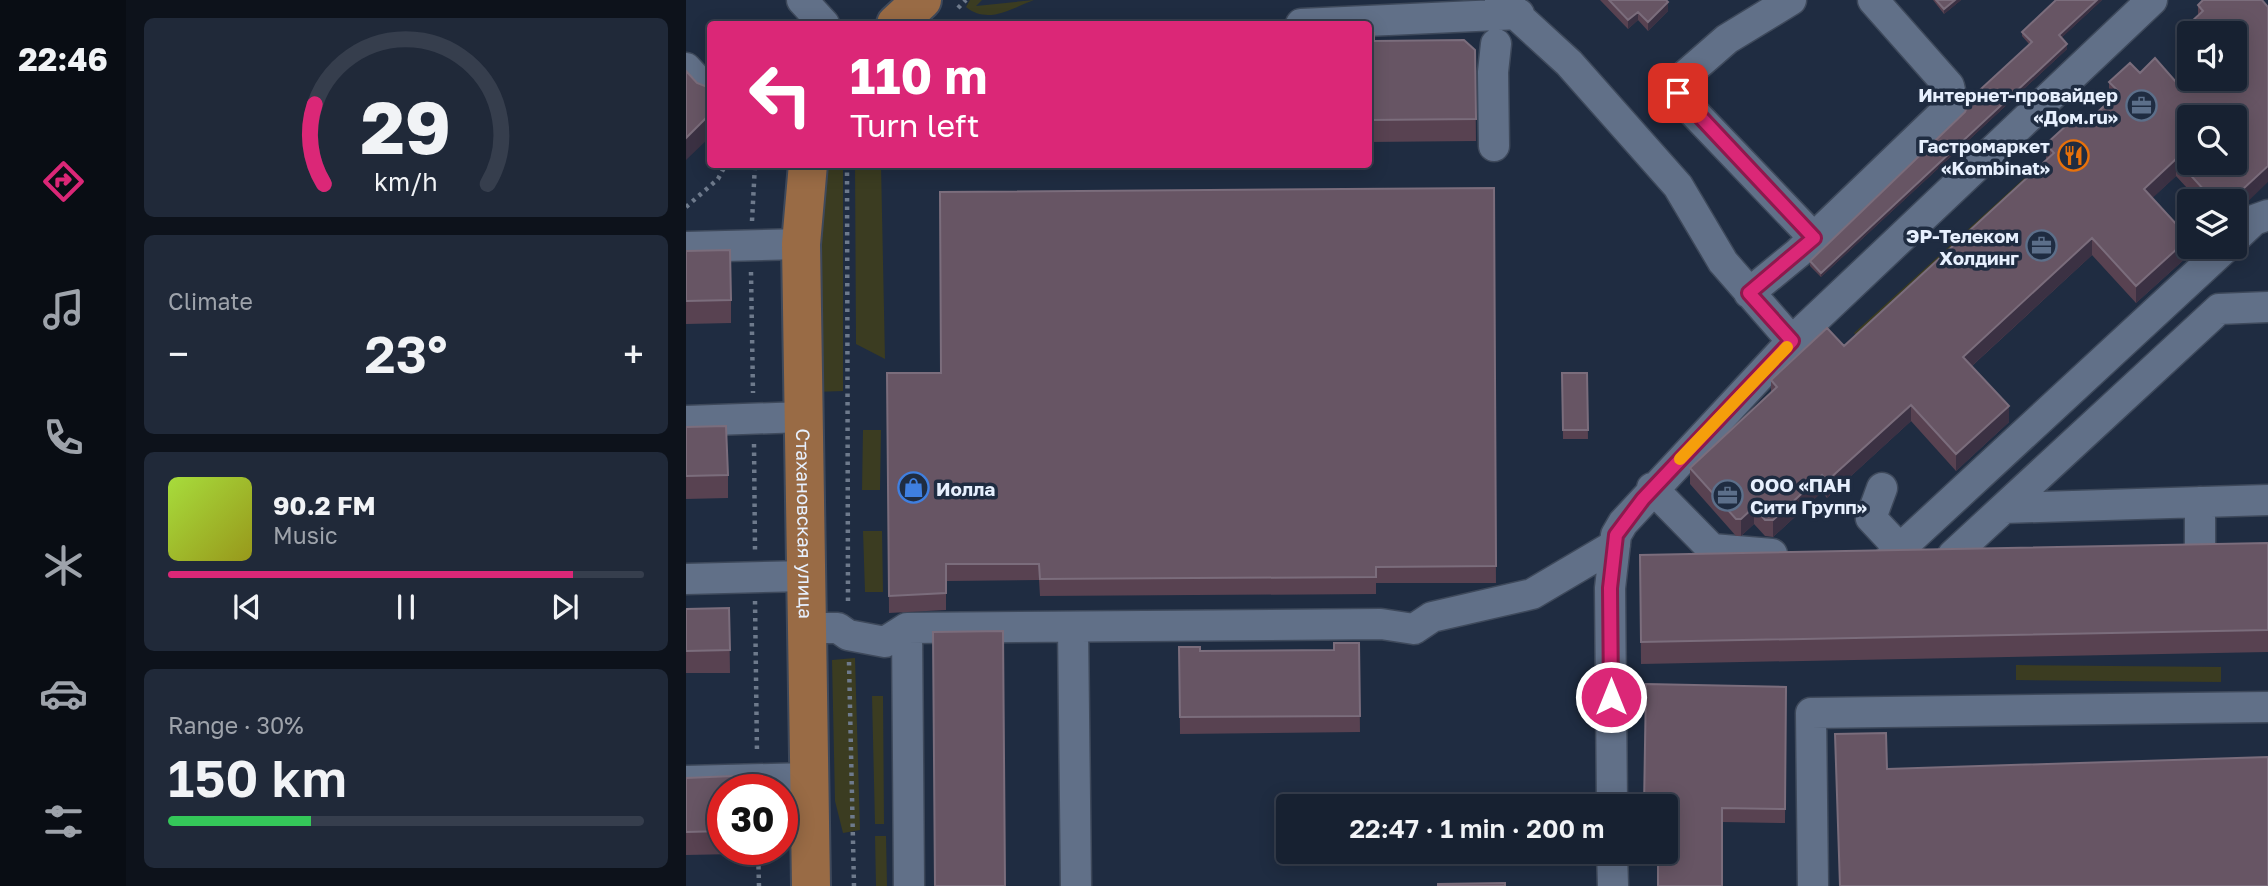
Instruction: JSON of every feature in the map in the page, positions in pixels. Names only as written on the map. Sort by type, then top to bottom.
[{"type":"main road","name":"Стахановская улица","points":[[808,168],[801,244],[811,886]]},
{"type":"street","points":[[802,0],[821,21]]},
{"type":"street","points":[[1791,0],[1727,39],[1680,80],[1677,89],[1682,100],[1814,238]]},
{"type":"street","points":[[1749,293],[1814,238],[1953,104],[1949,86],[1873,0]]},
{"type":"street","points":[[1612,794],[1610,588],[1615,545],[1623,523],[1652,488],[1792,341],[2152,0]]},
{"type":"street","points":[[1338,21],[1509,7],[1569,63],[1678,186],[1713,246],[1749,293],[1792,341]]},
{"type":"street","points":[[1494,146],[1493,72],[1496,44]]},
{"type":"street","points":[[686,68],[707,91]]},
{"type":"street","points":[[2247,227],[2254,220],[2268,215]]},
{"type":"street","points":[[686,247],[801,244]]},
{"type":"street","points":[[1885,554],[2213,259]]},
{"type":"street","points":[[1953,555],[2219,309],[2268,307]]},
{"type":"street","points":[[2125,341],[2154,370]]},
{"type":"street","points":[[686,421],[803,418]]},
{"type":"street","points":[[1652,488],[1713,549],[1797,555]]},
{"type":"street","points":[[1882,488],[1871,518],[1885,554]]},
{"type":"street","points":[[2004,508],[2268,500]]},
{"type":"street","points":[[2200,502],[2200,547]]},
{"type":"street","points":[[807,628],[838,628],[848,635],[885,642],[907,628],[1381,624],[1414,629],[1432,617],[1532,594],[1615,545]]},
{"type":"street","points":[[1885,554],[1994,554]]},
{"type":"street","points":[[686,579],[806,576]]},
{"type":"street","points":[[1073,627],[1076,886]]},
{"type":"street","points":[[907,628],[909,886]]},
{"type":"street","points":[[1813,886],[1811,713],[2268,706]]},
{"type":"street","points":[[798,778],[809,778]]},
{"type":"street","points":[[686,781],[707,780]]},
{"type":"street","points":[[1612,864],[1613,886]]},
{"type":"path","points":[[917,15],[966,0]]},
{"type":"path","points":[[686,206],[718,179],[724,168]]},
{"type":"path","points":[[754,168],[751,245],[757,774]]},
{"type":"path","points":[[847,168],[848,635],[854,886]]},
{"type":"path","points":[[758,865],[759,886]]},
{"type":"green space","points":[[970,0],[982,0],[976,6],[1034,0],[1000,13],[983,15],[966,7]]},
{"type":"green space","points":[[2042,162],[2048,168],[1860,339],[1854,333]]},
{"type":"green space","points":[[821,168],[843,168],[843,391],[814,392]]},
{"type":"green space","points":[[855,168],[881,168],[885,359],[856,344]]},
{"type":"green space","points":[[863,430],[881,430],[880,490],[862,490]]},
{"type":"green space","points":[[863,531],[882,531],[883,592],[865,592]]},
{"type":"green space","points":[[855,658],[860,830],[843,833],[835,801],[832,660]]},
{"type":"green space","points":[[2016,665],[2221,667],[2221,682],[2016,680]]},
{"type":"green space","points":[[872,696],[883,696],[884,824],[875,824]]},
{"type":"green space","points":[[875,836],[886,836],[887,886],[876,886]]},
{"type":"building","points":[[1609,0],[1668,2],[1648,22],[1638,12],[1628,20]]},
{"type":"building","points":[[1936,0],[1955,0],[1944,9]]},
{"type":"building","points":[[2056,0],[2097,0],[2059,35],[2067,44],[1821,273],[1810,261],[1965,112],[1970,99],[2032,42],[2022,32]]},
{"type":"building","points":[[2203,0],[2262,0],[2268,7],[2268,166],[2243,189],[2203,189],[2190,175],[2247,175],[2247,105],[2177,105],[2177,160],[2144,189],[2177,225],[2177,249],[2136,286],[2092,238],[1963,357],[2009,406],[1956,454],[1911,405],[1827,481],[1822,475],[1773,520],[1765,520],[1754,507],[1741,519],[1736,519],[1690,468],[1777,387],[1771,380],[1827,328],[1844,346],[2054,153],[2046,144],[2079,114],[2087,122],[2119,92],[2109,82],[2130,63],[2140,73],[2155,58],[2177,81],[2177,91],[2247,91],[2247,21],[2192,21],[2203,11],[2198,5]]},
{"type":"building","points":[[1372,33],[1374,41],[1464,40],[1475,50],[1476,119],[1372,120]]},
{"type":"building","points":[[686,71],[697,83],[707,87],[707,117],[686,138]]},
{"type":"building","points":[[1494,188],[1496,566],[1376,567],[1376,577],[1040,579],[1039,564],[946,564],[946,593],[889,596],[887,373],[941,373],[940,192]]},
{"type":"building","points":[[730,250],[731,300],[686,301],[686,251]]},
{"type":"building","points":[[1562,373],[1587,373],[1588,430],[1563,430]]},
{"type":"building","points":[[726,426],[728,475],[686,476],[686,427]]},
{"type":"building","points":[[2268,543],[2268,630],[1641,642],[1640,555]]},
{"type":"building","points":[[729,608],[730,650],[686,651],[686,609]]},
{"type":"building","points":[[1003,631],[1005,886],[935,886],[933,632]]},
{"type":"building","points":[[1334,643],[1359,643],[1360,716],[1180,717],[1179,647],[1200,647],[1200,651],[1334,650]]},
{"type":"building","points":[[1646,684],[1786,687],[1785,809],[1722,808],[1722,886],[1658,886],[1658,864],[1678,864],[1678,794],[1644,794]]},
{"type":"building","points":[[1886,733],[1887,769],[2268,757],[2268,886],[1840,886],[1835,734]]},
{"type":"building","points":[[707,777],[707,831],[686,832],[686,778]]},
{"type":"building","points":[[1505,883],[1505,886],[1438,886],[1438,884]]},
{"type":"slow traffic","points":[[1680,459],[1787,347]]},
{"type":"place","name":"Интернет-провайдер «Дом.ru»","points":[[2141,105]]},
{"type":"place","name":"Гастромаркет «Kombinat»","points":[[2073,156]]},
{"type":"place","name":"ЭР-Телеком Холдинг","points":[[2042,246]]},
{"type":"place","name":"Иолла","points":[[913,488]]},
{"type":"place","name":"ООО «ПАН Сити Групп»","points":[[1727,495]]},
{"type":"route","points":[[1611,697],[1610,588],[1616,535],[1643,499],[1792,341],[1749,293],[1814,238],[1678,93]]}]
